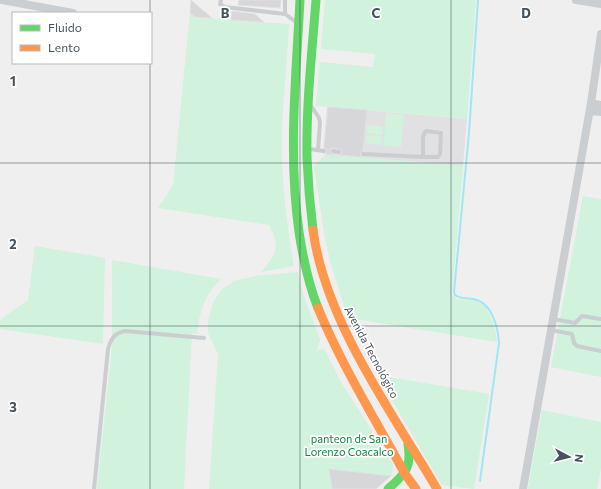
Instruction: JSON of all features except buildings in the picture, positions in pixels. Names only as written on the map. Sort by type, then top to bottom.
[{"type":"main road","points":[[300,0],[292,167],[296,219],[305,269],[331,339],[342,362],[405,474],[416,489]]},
{"type":"main road","name":"Avenida Tecnológico","points":[[316,0],[307,149],[308,191],[316,246],[324,276],[336,310],[355,351],[436,489]]},
{"type":"main road","points":[[388,489],[405,474],[409,468],[411,458],[407,438]]},
{"type":"main road","points":[[405,474],[418,478],[436,489]]},
{"type":"street","points":[[2,0],[68,12]]},
{"type":"street","points":[[576,0],[601,4]]},
{"type":"street","points":[[523,489],[591,107],[601,34]]},
{"type":"street","points":[[591,107],[601,105]]},
{"type":"street","points":[[591,107],[601,112]]},
{"type":"lane","points":[[221,0],[220,4],[224,7],[284,14],[299,24]]},
{"type":"lane","points":[[284,14],[285,0]]},
{"type":"lane","points":[[309,103],[320,122],[318,150]]},
{"type":"lane","points":[[363,154],[423,157],[440,156],[442,133],[425,132],[423,157]]},
{"type":"lane","points":[[307,149],[324,151]]},
{"type":"lane","points":[[333,151],[339,152]]},
{"type":"lane","points":[[553,319],[575,324],[582,316],[601,319]]},
{"type":"lane","points":[[551,330],[572,334],[574,343],[577,346],[601,351]]},
{"type":"lane","points":[[94,489],[108,349],[113,337],[117,333],[125,331],[204,338]]},
{"type":"shaded area","points":[[327,107],[467,119],[463,166],[323,154]]},
{"type":"green space","points":[[325,0],[476,0],[467,119],[316,106],[320,62],[373,67],[375,54],[321,49]]},
{"type":"green space","points":[[190,13],[195,17],[289,24],[283,116],[282,161],[285,206],[294,266],[261,272],[273,255],[276,245],[273,232],[269,225],[158,208],[173,185]]},
{"type":"green space","points":[[386,113],[404,115],[401,147],[383,146]]},
{"type":"green space","points":[[367,125],[383,126],[382,135],[367,133]]},
{"type":"green space","points":[[367,135],[382,136],[382,145],[366,143]]},
{"type":"green space","points":[[326,154],[463,166],[452,294],[457,299],[476,301],[485,307],[493,322],[497,342],[348,318],[331,265],[324,233],[314,166]]},
{"type":"green space","points":[[583,196],[601,199],[601,377],[551,367]]},
{"type":"green space","points":[[35,246],[105,258],[103,344],[0,329],[0,321],[2,318],[28,300]]},
{"type":"green space","points":[[112,260],[221,279],[210,292],[204,304],[201,311],[197,334],[192,333],[184,489],[97,489],[112,346]]},
{"type":"green space","name":"panteon de San Lorenzo Coacalco","points":[[298,272],[303,294],[320,339],[317,351],[324,348],[341,382],[393,464],[392,476],[329,469],[332,489],[209,489],[218,354],[208,333],[208,320],[213,302],[222,289],[234,281],[255,276]]},
{"type":"green space","points":[[377,375],[489,394],[474,489],[442,485]]},
{"type":"green space","points":[[542,410],[601,422],[601,468],[597,489],[528,489]]},
{"type":"waterway","points":[[478,0],[469,133],[454,292],[455,295],[459,297],[480,301],[485,305],[493,316],[499,343],[480,481]]},
{"type":"traffic: fast","points":[[300,0],[295,87],[293,145],[294,174],[302,251],[314,299],[318,308]]},
{"type":"traffic: fast","points":[[313,230],[307,158],[307,118],[316,0]]},
{"type":"traffic: fast","points":[[388,489],[406,470],[409,459],[408,444]]},
{"type":"traffic: slow","points":[[313,230],[320,264],[331,298],[346,332],[381,397],[437,489]]},
{"type":"traffic: slow","points":[[318,308],[327,330],[359,392],[405,474],[416,489]]}]
